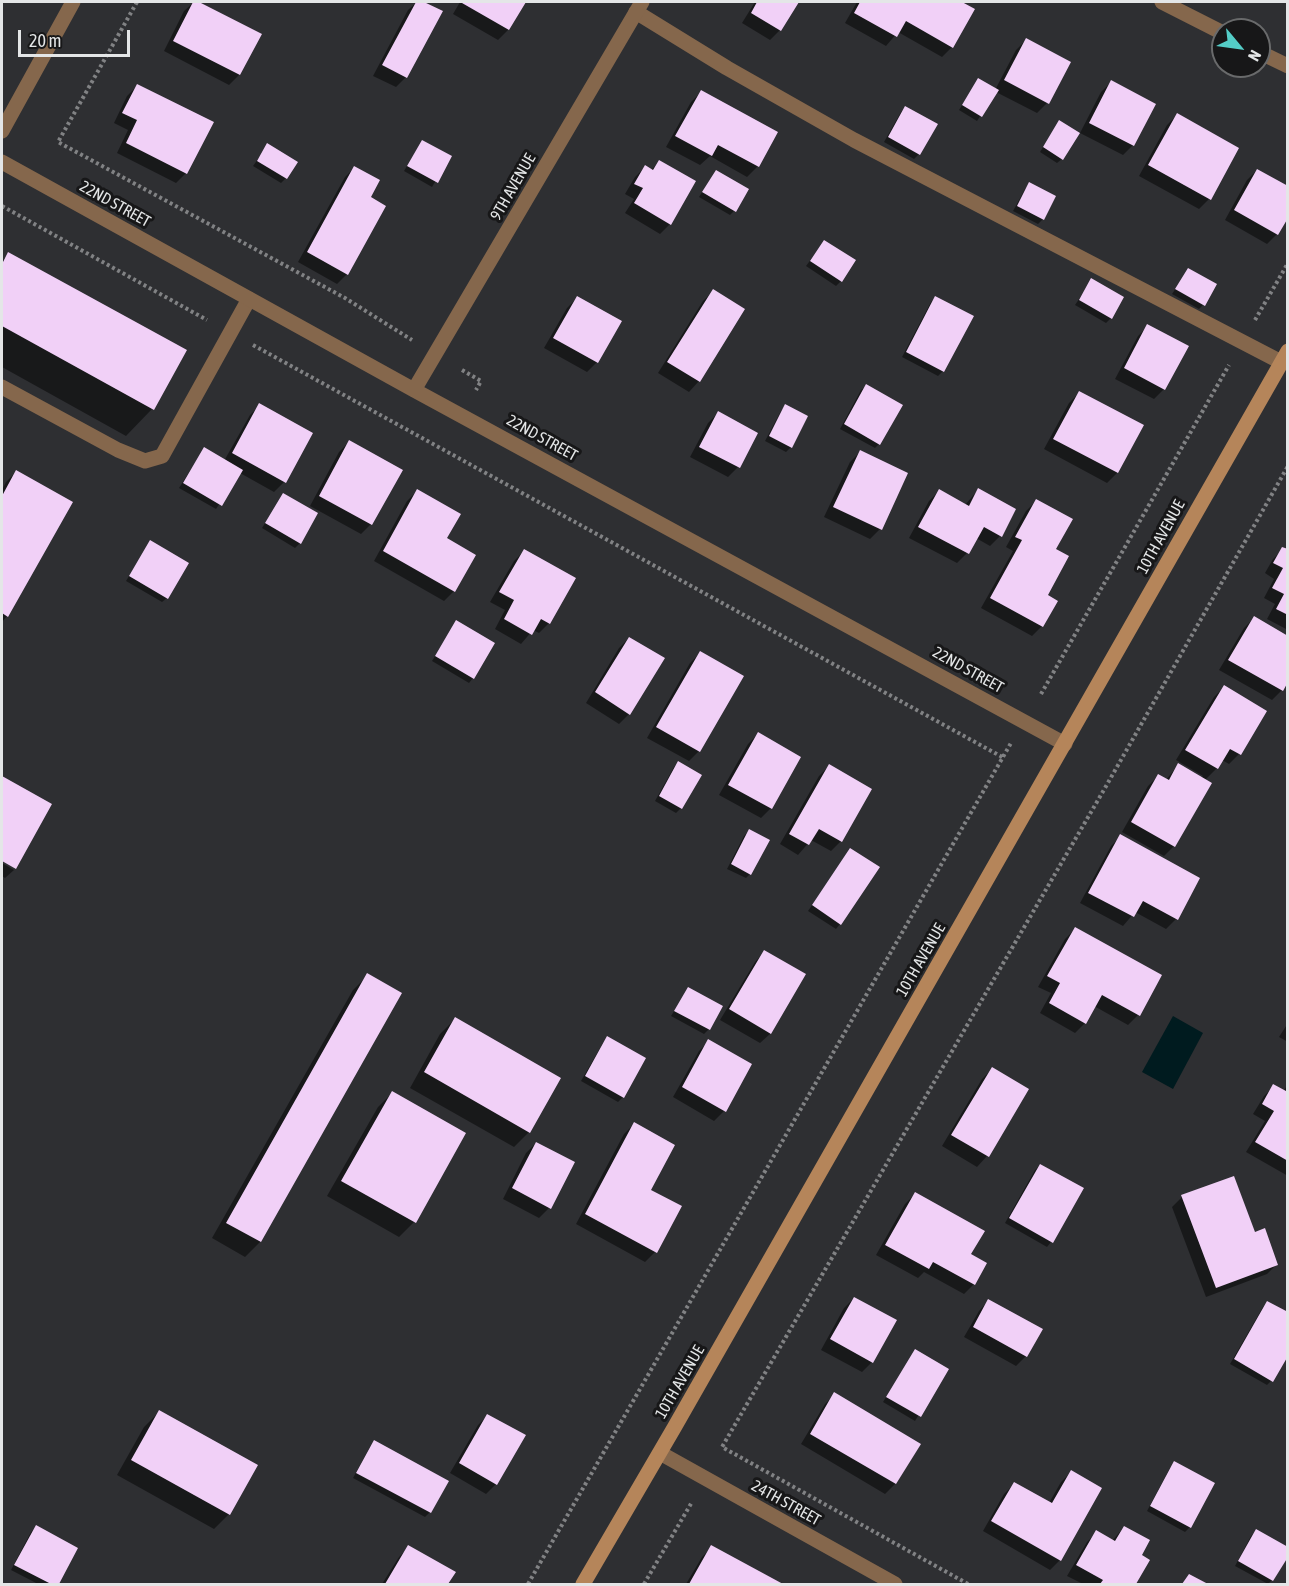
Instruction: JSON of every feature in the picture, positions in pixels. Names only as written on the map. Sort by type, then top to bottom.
[{"type":"street","points":[[2,131],[73,2]]},
{"type":"street","points":[[1162,2],[1211,27]]},
{"type":"street","points":[[639,7],[727,68],[854,140],[1243,342],[1284,356]]},
{"type":"street","name":"9TH AVENUE","points":[[414,390],[639,7]]},
{"type":"street","points":[[1271,58],[1287,66]]},
{"type":"street","name":"22ND STREET","points":[[2,162],[414,390],[1065,744]]},
{"type":"street","points":[[2,387],[118,450],[145,461],[162,456],[249,298]]},
{"type":"street","name":"10TH AVENUE","points":[[583,1584],[1065,744],[1284,356]]},
{"type":"street","name":"24TH STREET","points":[[660,1453],[895,1584]]},
{"type":"path","points":[[136,2],[58,142],[345,298],[418,345]]},
{"type":"path","points":[[2,206],[1004,758]]},
{"type":"path","points":[[1041,694],[1287,263]]},
{"type":"path","points":[[462,370],[481,381],[476,390]]},
{"type":"path","points":[[968,1584],[722,1447],[1105,788],[1287,466]]},
{"type":"path","points":[[528,1584],[1004,758],[1011,742]]},
{"type":"path","points":[[644,1584],[692,1502]]},
{"type":"water","points":[[1173,1016],[1203,1033],[1173,1089],[1142,1072]]},
{"type":"building","points":[[193,2],[199,2],[262,34],[240,75],[173,41]]},
{"type":"building","points":[[416,2],[424,2],[443,11],[407,78],[382,65]]},
{"type":"building","points":[[463,2],[526,2],[509,30]]},
{"type":"building","points":[[757,2],[799,2],[781,31],[751,13]]},
{"type":"building","points":[[860,2],[962,2],[975,9],[953,48],[906,21],[897,37],[854,13]]},
{"type":"building","points":[[1026,38],[1071,62],[1049,104],[1004,80]]},
{"type":"building","points":[[978,78],[999,90],[982,117],[962,105]]},
{"type":"building","points":[[1111,80],[1156,104],[1134,146],[1089,123]]},
{"type":"building","points":[[137,84],[214,122],[187,174],[126,143],[137,120],[122,113]]},
{"type":"building","points":[[701,90],[778,132],[759,167],[718,145],[712,156],[675,136]]},
{"type":"building","points":[[905,106],[938,124],[920,155],[888,137]]},
{"type":"building","points":[[1177,113],[1239,148],[1211,200],[1148,165]]},
{"type":"building","points":[[1059,120],[1080,133],[1063,160],[1043,147]]},
{"type":"building","points":[[422,140],[452,156],[438,183],[407,166]]},
{"type":"building","points":[[267,143],[298,162],[287,179],[257,161]]},
{"type":"building","points":[[659,160],[696,181],[671,225],[634,203],[643,188],[634,184],[645,165],[653,170]]},
{"type":"building","points":[[354,166],[380,180],[371,197],[386,206],[348,275],[307,252]]},
{"type":"building","points":[[1257,169],[1288,186],[1288,218],[1278,235],[1234,210]]},
{"type":"building","points":[[716,170],[749,189],[736,212],[702,192]]},
{"type":"building","points":[[1029,182],[1056,196],[1044,220],[1017,206]]},
{"type":"building","points":[[824,240],[856,260],[842,282],[810,261]]},
{"type":"building","points":[[8,252],[187,350],[154,410],[2,326],[2,264]]},
{"type":"building","points":[[1188,268],[1217,284],[1205,306],[1175,289]]},
{"type":"building","points":[[1091,278],[1124,297],[1112,319],[1079,300]]},
{"type":"building","points":[[713,289],[745,309],[700,382],[667,362]]},
{"type":"building","points":[[577,296],[622,321],[598,363],[553,338]]},
{"type":"building","points":[[935,296],[974,316],[944,372],[906,352]]},
{"type":"building","points":[[1147,324],[1189,346],[1165,390],[1124,368]]},
{"type":"building","points":[[866,384],[903,405],[880,445],[844,424]]},
{"type":"building","points":[[1079,391],[1144,425],[1118,473],[1053,439]]},
{"type":"building","points":[[259,403],[313,433],[286,483],[232,453]]},
{"type":"building","points":[[785,404],[808,416],[792,448],[769,436]]},
{"type":"building","points":[[718,411],[758,433],[740,468],[699,447]]},
{"type":"building","points":[[349,440],[403,470],[372,525],[319,496]]},
{"type":"building","points":[[204,447],[243,470],[222,506],[183,483]]},
{"type":"building","points":[[860,450],[908,473],[882,530],[833,507]]},
{"type":"building","points":[[16,470],[73,502],[8,617],[2,613],[2,496]]},
{"type":"building","points":[[978,488],[1016,509],[1002,537],[984,527],[969,554],[918,527],[939,489],[969,506]]},
{"type":"building","points":[[417,489],[461,514],[447,538],[476,555],[455,592],[383,551]]},
{"type":"building","points":[[283,493],[318,513],[301,544],[265,523]]},
{"type":"building","points":[[1036,499],[1073,519],[1056,549],[1069,556],[1048,595],[1058,601],[1043,627],[990,598],[1022,540],[1015,537]]},
{"type":"building","points":[[150,540],[189,563],[168,599],[129,576]]},
{"type":"building","points":[[1282,547],[1288,549],[1288,615],[1276,609],[1284,594],[1272,588],[1283,568],[1273,563]]},
{"type":"building","points":[[524,549],[576,578],[550,624],[541,619],[532,635],[504,619],[514,600],[499,592]]},
{"type":"building","points":[[1254,616],[1288,636],[1288,682],[1283,691],[1228,660]]},
{"type":"building","points":[[456,620],[495,643],[474,679],[435,656]]},
{"type":"building","points":[[629,637],[665,658],[630,715],[595,692]]},
{"type":"building","points":[[700,651],[744,676],[700,752],[656,727]]},
{"type":"building","points":[[1224,685],[1267,711],[1241,755],[1230,749],[1218,769],[1185,750]]},
{"type":"building","points":[[758,732],[801,757],[772,809],[728,785]]},
{"type":"building","points":[[678,761],[702,775],[682,809],[659,796]]},
{"type":"building","points":[[1178,763],[1212,783],[1175,847],[1131,822],[1158,774],[1169,780]]},
{"type":"building","points":[[829,764],[872,789],[842,842],[819,829],[809,845],[789,834]]},
{"type":"building","points":[[2,776],[52,804],[16,869],[2,861]]},
{"type":"building","points":[[749,829],[770,840],[751,875],[731,864]]},
{"type":"building","points":[[1120,834],[1200,878],[1178,920],[1143,901],[1134,917],[1088,893]]},
{"type":"building","points":[[850,848],[880,867],[841,925],[812,905]]},
{"type":"building","points":[[1075,927],[1162,975],[1140,1016],[1102,995],[1086,1024],[1049,1003],[1060,983],[1047,976]]},
{"type":"building","points":[[764,950],[806,974],[771,1034],[729,1009]]},
{"type":"building","points":[[367,973],[402,993],[261,1242],[226,1223]]},
{"type":"building","points":[[688,987],[723,1006],[710,1030],[674,1011]]},
{"type":"building","points":[[455,1017],[561,1078],[530,1133],[424,1072]]},
{"type":"building","points":[[607,1036],[646,1058],[624,1098],[585,1076]]},
{"type":"building","points":[[708,1039],[752,1064],[726,1112],[682,1087]]},
{"type":"building","points":[[992,1067],[1029,1089],[989,1157],[951,1135]]},
{"type":"building","points":[[1273,1084],[1286,1091],[1288,1088],[1288,1161],[1255,1142],[1274,1111],[1262,1104]]},
{"type":"building","points":[[392,1091],[466,1133],[416,1223],[341,1181]]},
{"type":"building","points":[[634,1122],[675,1145],[651,1190],[682,1206],[657,1253],[585,1214]]},
{"type":"building","points":[[536,1142],[575,1162],[551,1209],[512,1188]]},
{"type":"building","points":[[1040,1164],[1084,1188],[1053,1243],[1009,1218]]},
{"type":"building","points":[[1234,1176],[1255,1232],[1265,1228],[1278,1265],[1216,1288],[1181,1195]]},
{"type":"building","points":[[915,1192],[985,1231],[971,1254],[987,1263],[975,1285],[933,1262],[929,1269],[885,1245]]},
{"type":"building","points":[[854,1297],[897,1320],[873,1363],[830,1339]]},
{"type":"building","points":[[988,1299],[1043,1329],[1027,1357],[973,1327]]},
{"type":"building","points":[[1267,1301],[1288,1312],[1288,1356],[1273,1382],[1234,1359]]},
{"type":"building","points":[[915,1349],[949,1369],[921,1417],[886,1397]]},
{"type":"building","points":[[834,1392],[921,1444],[896,1484],[810,1434]]},
{"type":"building","points":[[159,1410],[258,1465],[230,1515],[131,1460]]},
{"type":"building","points":[[487,1414],[526,1435],[497,1485],[459,1463]]},
{"type":"building","points":[[374,1440],[449,1481],[431,1513],[356,1473]]},
{"type":"building","points":[[1174,1461],[1215,1483],[1191,1528],[1150,1506]]},
{"type":"building","points":[[1071,1470],[1102,1488],[1061,1561],[991,1521],[1014,1482],[1052,1503]]},
{"type":"building","points":[[36,1525],[78,1548],[59,1584],[51,1584],[14,1565]]},
{"type":"building","points":[[1124,1526],[1150,1540],[1142,1555],[1150,1560],[1136,1584],[1100,1584],[1103,1580],[1076,1565],[1096,1530],[1115,1541]]},
{"type":"building","points":[[1256,1529],[1288,1547],[1288,1557],[1273,1581],[1238,1561]]},
{"type":"building","points":[[408,1545],[456,1572],[448,1584],[385,1584]]},
{"type":"building","points":[[711,1545],[783,1584],[689,1584]]},
{"type":"building","points":[[1189,1574],[1208,1584],[1182,1584]]}]
